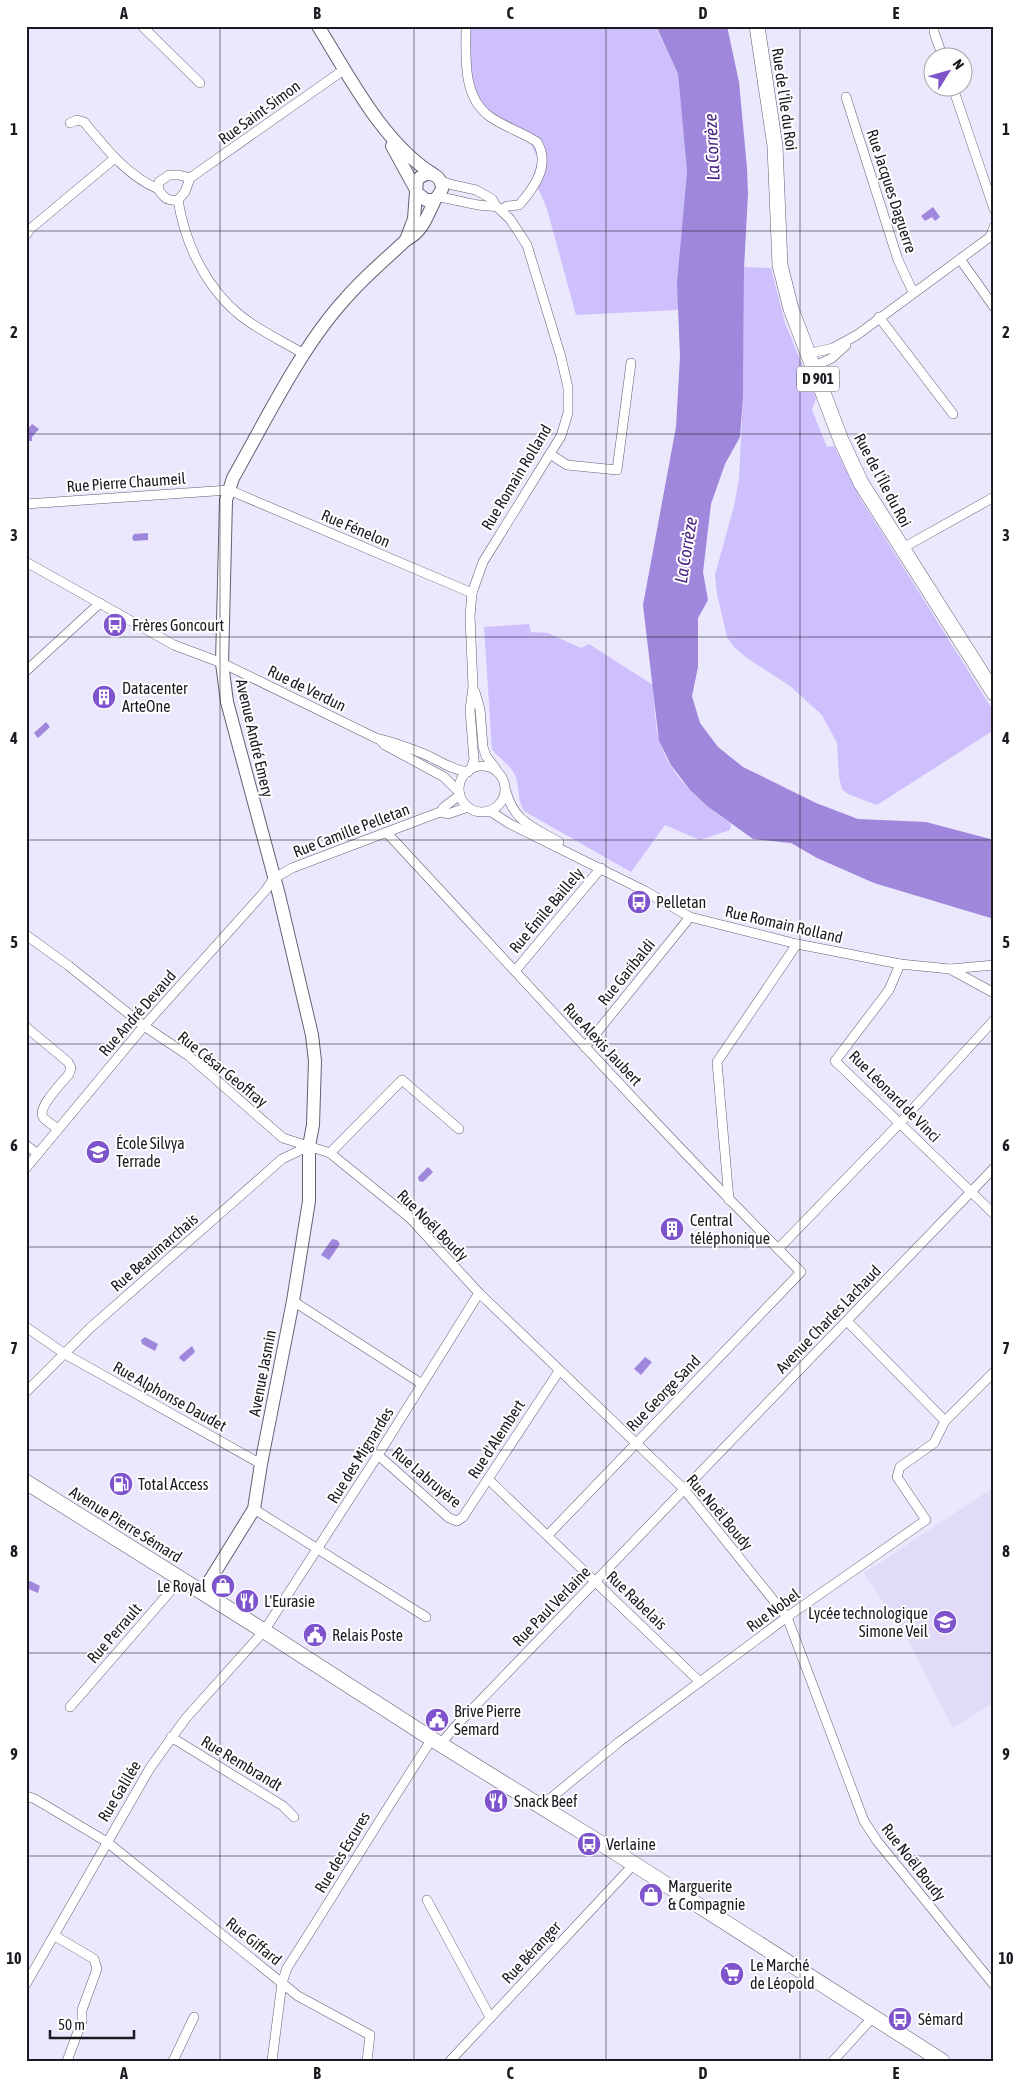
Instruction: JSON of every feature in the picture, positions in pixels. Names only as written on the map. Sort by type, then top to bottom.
[{"type":"main road","name":"Rue de l'Île du Roi","points":[[758,26],[775,146],[780,265],[791,309],[841,440],[861,483],[901,549],[994,693]]},
{"type":"main road","name":"Avenue Pierre Sémard","points":[[26,1482],[264,1631],[436,1742],[634,1864],[942,2061]]},
{"type":"street","points":[[142,26],[200,83]]},
{"type":"street","points":[[318,26],[388,134],[413,159],[437,177],[442,189],[436,198]]},
{"type":"street","points":[[388,134],[390,142],[422,199],[456,199],[499,208],[519,206],[530,193],[540,176],[541,154],[537,142],[489,116],[478,105],[472,93],[468,77],[466,26]]},
{"type":"street","points":[[934,26],[940,48]]},
{"type":"street","name":"Rue Saint-Simon","points":[[190,178],[345,68]]},
{"type":"street","name":"Rue Jacques Daguerre","points":[[846,97],[898,260],[913,292]]},
{"type":"street","points":[[956,98],[994,209]]},
{"type":"street","points":[[70,123],[77,120],[84,122],[115,158],[136,178],[158,189],[164,198],[178,200],[185,192],[190,178],[169,175],[159,182],[158,189]]},
{"type":"street","points":[[26,235],[30,229],[115,158]]},
{"type":"street","points":[[416,190],[420,177],[428,174],[437,177]]},
{"type":"street","name":"Rue Romain Rolland","points":[[437,177],[449,184],[480,192],[492,199],[520,231],[528,245],[566,373],[568,388],[568,413],[561,436],[483,562],[472,593],[470,616],[473,687],[470,710],[474,760],[469,770]]},
{"type":"street","name":"Avenue André Emery","points":[[406,240],[414,219],[416,190]]},
{"type":"street","name":"Avenue André Emery","points":[[309,1146],[313,1125],[315,1061],[312,1035],[227,702],[222,663],[226,500],[233,478],[304,354],[346,297],[422,227],[436,198]]},
{"type":"street","points":[[178,200],[181,220],[192,251],[206,276],[222,297],[244,318],[304,354]]},
{"type":"street","points":[[810,360],[832,358],[879,317],[990,237],[994,227]]},
{"type":"street","points":[[960,259],[994,307]]},
{"type":"street","points":[[879,317],[953,414]]},
{"type":"street","points":[[810,360],[857,335]]},
{"type":"street","points":[[550,454],[567,465],[618,470],[631,363]]},
{"type":"street","name":"Rue Pierre Chaumeil","points":[[26,504],[229,490]]},
{"type":"street","name":"Rue Fénelon","points":[[229,490],[472,593]]},
{"type":"street","points":[[901,549],[994,497]]},
{"type":"street","name":"Rue de Verdun","points":[[26,562],[174,644],[222,663],[378,739],[385,745],[444,777],[460,793]]},
{"type":"street","points":[[26,671],[100,603]]},
{"type":"street","name":"Rue Romain Rolland","points":[[473,687],[480,709],[483,747],[486,756],[497,771]]},
{"type":"street","name":"Rue de Verdun","points":[[378,739],[389,740],[414,752],[423,754],[456,771],[469,770]]},
{"type":"street","points":[[480,766],[489,767],[497,771],[503,778],[506,787],[505,796],[500,804],[490,811],[476,812],[468,807],[462,800],[460,783],[469,770],[480,766]]},
{"type":"street","name":"Rue Romain Rolland","points":[[506,787],[510,804],[516,816],[565,846],[577,856]]},
{"type":"street","name":"Rue Camille Pelletan","points":[[273,879],[292,868],[440,812],[460,793]]},
{"type":"street","name":"Rue Camille Pelletan","points":[[440,812],[448,814],[468,807]]},
{"type":"street","name":"Rue Romain Rolland","points":[[490,811],[510,824],[601,868],[690,917],[796,944],[900,964],[950,969],[994,994]]},
{"type":"street","name":"Rue Alexis Jaubert","points":[[387,833],[729,1200],[801,1272]]},
{"type":"street","name":"Rue Émile Baillely","points":[[515,971],[601,868]]},
{"type":"street","name":"Rue André Devaud","points":[[26,1168],[144,1026],[266,890],[273,879]]},
{"type":"street","name":"Rue Garibaldi","points":[[585,1047],[690,917]]},
{"type":"street","name":"Rue César Geoffray","points":[[26,935],[69,966],[144,1026],[189,1056],[283,1138],[309,1146]]},
{"type":"street","points":[[729,1200],[717,1062],[796,944]]},
{"type":"street","name":"Rue Léonard de Vinci","points":[[900,964],[889,990],[835,1061],[994,1214]]},
{"type":"street","points":[[950,969],[994,965]]},
{"type":"street","points":[[778,1249],[900,1123],[994,1020]]},
{"type":"street","points":[[26,1027],[68,1062],[71,1068],[69,1074],[44,1104],[42,1111],[43,1117],[58,1129]]},
{"type":"street","points":[[330,1153],[402,1080],[459,1129]]},
{"type":"street","points":[[26,1145],[38,1154]]},
{"type":"street","name":"Rue Noël Boudy","points":[[309,1146],[330,1153],[410,1218],[479,1293],[684,1490],[787,1617],[864,1821],[877,1841],[994,1985]]},
{"type":"street","name":"Avenue Jasmin","points":[[202,1593],[254,1509],[293,1301],[309,1201],[309,1146]]},
{"type":"street","name":"Rue Beaumarchais","points":[[26,1392],[90,1328],[282,1159],[309,1146]]},
{"type":"street","name":"Avenue Charles Lachaud","points":[[684,1490],[994,1168]]},
{"type":"street","name":"Rue George Sand","points":[[548,1535],[801,1272]]},
{"type":"street","name":"Rue des Mignardes","points":[[264,1631],[378,1455],[479,1293]]},
{"type":"street","points":[[293,1301],[422,1384]]},
{"type":"street","points":[[847,1322],[945,1421],[994,1372]]},
{"type":"street","name":"Rue Alphonse Daudet","points":[[26,1327],[65,1354],[261,1464]]},
{"type":"street","name":"Rue d'Alembert","points":[[457,1521],[462,1517],[488,1479],[559,1371]]},
{"type":"street","name":"Rue Nobel","points":[[540,1806],[619,1742],[787,1617],[926,1520],[897,1477],[900,1467],[934,1443],[945,1421]]},
{"type":"street","name":"Rue Labruyère","points":[[378,1455],[449,1518],[457,1521]]},
{"type":"street","name":"Rue Rabelais","points":[[488,1479],[700,1682]]},
{"type":"street","name":"Rue Paul Verlaine","points":[[436,1742],[453,1728],[684,1490]]},
{"type":"street","points":[[254,1509],[426,1617]]},
{"type":"street","name":"Rue Perrault","points":[[70,1706],[181,1579]]},
{"type":"street","name":"Rue Galilée","points":[[26,1984],[150,1768],[171,1737],[264,1631]]},
{"type":"street","name":"Rue Rembrandt","points":[[171,1737],[283,1806],[294,1816]]},
{"type":"street","name":"Rue des Escures","points":[[272,2061],[282,1983],[288,1968],[380,1818],[436,1742]]},
{"type":"street","name":"Rue Giffard","points":[[26,1796],[35,1799],[107,1842],[298,1996],[370,2035],[366,2061]]},
{"type":"street","name":"Rue Béranger","points":[[450,2061],[634,1864]]},
{"type":"street","points":[[427,1900],[490,2017]]},
{"type":"street","points":[[55,1936],[94,1959],[97,1969],[82,2010],[82,2021],[67,2061]]},
{"type":"street","points":[[173,2061],[194,2017]]},
{"type":"street","points":[[833,2061],[873,2017]]},
{"type":"shaded area","points":[[463,26],[655,26],[678,74],[687,171],[681,238],[678,310],[576,315],[547,209],[533,176],[538,159],[532,146],[526,140],[485,117],[467,94]]},
{"type":"shaded area","points":[[744,267],[771,268],[785,323],[816,398],[812,410],[827,447],[834,446],[860,498],[994,712],[994,730],[877,805],[848,794],[842,789],[839,777],[837,743],[822,715],[790,686],[747,658],[734,647],[727,637],[717,594],[715,575],[734,506],[739,479],[743,397]]},
{"type":"shaded area","points":[[529,624],[531,632],[548,633],[581,648],[589,644],[653,685],[657,729],[665,756],[689,789],[709,808],[731,824],[730,830],[700,840],[665,825],[631,872],[524,811],[513,772],[492,750],[484,627]]},
{"type":"shaded area","name":"Lycée technologique Simone Veil","points":[[994,1487],[994,1702],[953,1728],[908,1640],[864,1573]]},
{"type":"water","name":"La Corrèze","points":[[656,26],[727,26],[739,82],[747,168],[743,397],[740,437],[725,464],[711,504],[703,572],[708,600],[698,618],[698,667],[692,696],[700,723],[718,747],[743,767],[816,803],[858,819],[926,822],[994,840],[994,919],[874,883],[817,858],[791,843],[753,839],[707,806],[690,790],[671,765],[659,741],[643,605],[676,427],[680,357],[677,283],[687,171],[678,74]]},
{"type":"water","points":[[933,207],[940,217],[935,221],[932,217],[925,221],[921,216]]},
{"type":"water","points":[[32,424],[39,429],[32,437],[32,441],[26,441],[26,431]]},
{"type":"water","points":[[148,533],[148,540],[134,541],[132,538],[134,534]]},
{"type":"water","points":[[46,722],[50,727],[38,738],[34,733]]},
{"type":"water","points":[[428,1167],[433,1172],[423,1182],[419,1181],[418,1177]]},
{"type":"water","points":[[332,1239],[337,1240],[340,1244],[329,1260],[321,1255]]},
{"type":"water","points":[[145,1337],[158,1344],[155,1351],[142,1344],[141,1340]]},
{"type":"water","points":[[192,1346],[195,1352],[184,1362],[179,1358],[180,1356]]},
{"type":"water","points":[[645,1357],[652,1362],[641,1375],[634,1369]]},
{"type":"water","points":[[30,1581],[40,1586],[38,1593],[26,1588],[26,1584]]},
{"type":"place","name":"Frères Goncourt","points":[[115,625]]},
{"type":"place","name":"Datacenter ArteOne","points":[[104,697]]},
{"type":"place","name":"Pelletan","points":[[639,902]]},
{"type":"place","name":"École Silvya Terrade","points":[[98,1152]]},
{"type":"place","name":"Central téléphonique","points":[[672,1229]]},
{"type":"place","name":"Total Access","points":[[121,1484]]},
{"type":"place","name":"Le Royal","points":[[223,1586]]},
{"type":"place","name":"L'Eurasie","points":[[247,1601]]},
{"type":"place","name":"Lycée technologique Simone Veil","points":[[945,1622]]},
{"type":"place","name":"Relais Poste","points":[[315,1635]]},
{"type":"place","name":"Brive Pierre Semard","points":[[437,1720]]},
{"type":"place","name":"Snack Beef","points":[[496,1801]]},
{"type":"place","name":"Verlaine","points":[[589,1844]]},
{"type":"place","name":"Marguerite & Compagnie","points":[[651,1895]]},
{"type":"place","name":"Le Marché de Léopold","points":[[732,1974]]},
{"type":"place","name":"Sémard","points":[[900,2019]]}]
